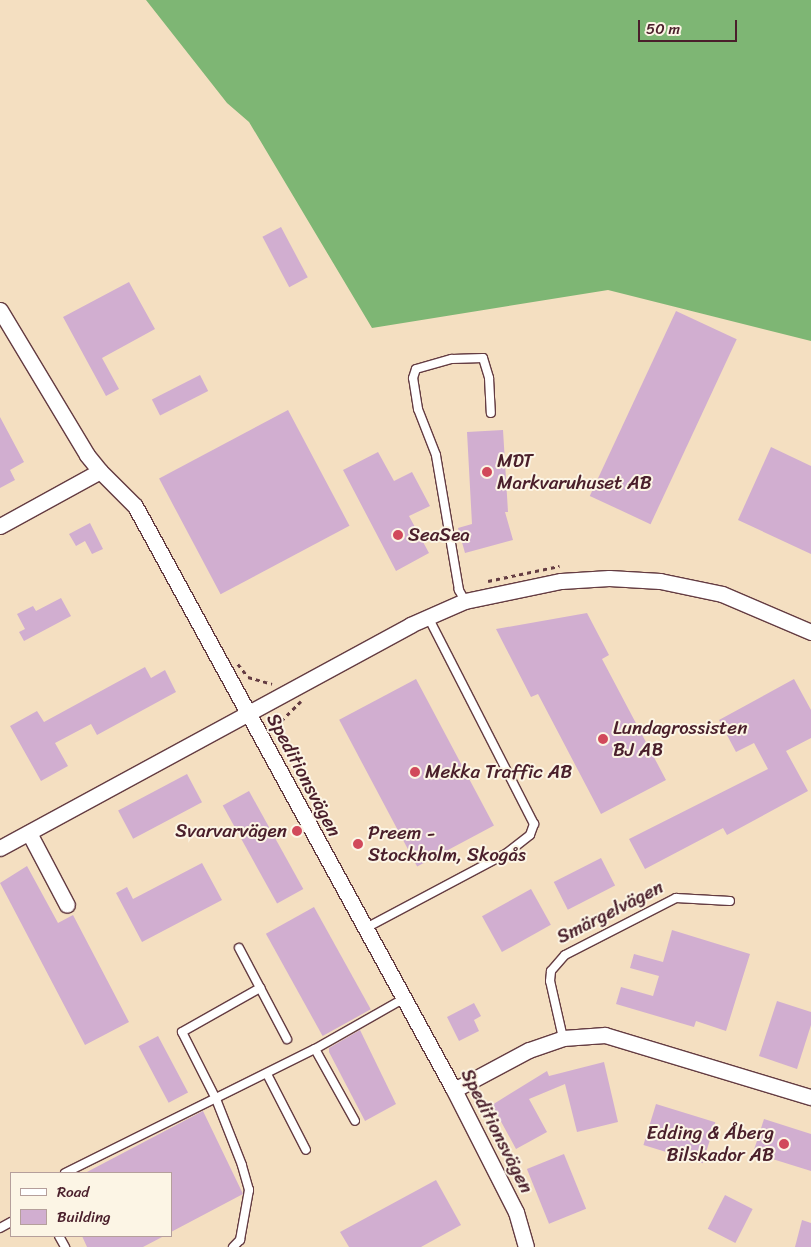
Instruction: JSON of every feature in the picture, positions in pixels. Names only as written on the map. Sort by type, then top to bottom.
[{"type":"street","name":"Speditionsvägen","points":[[0,310],[86,455],[135,506],[364,929],[454,1090],[516,1212],[526,1247]]},
{"type":"street","points":[[0,526],[100,471]]},
{"type":"street","points":[[0,848],[428,617],[465,601],[561,581],[609,578],[660,581],[722,594],[811,632]]},
{"type":"street","points":[[29,833],[67,905]]},
{"type":"street","points":[[454,1090],[529,1050],[563,1038],[605,1035],[811,1096]]},
{"type":"lane","points":[[465,601],[459,590],[436,455],[418,409],[413,378],[416,369],[452,358],[483,358],[490,378],[491,414]]},
{"type":"lane","points":[[364,929],[507,853],[530,835],[534,824],[428,617]]},
{"type":"lane","name":"Smärgelvägen","points":[[563,1038],[550,981],[550,971],[565,955],[676,898],[730,901]]},
{"type":"lane","points":[[239,948],[287,1039]]},
{"type":"lane","points":[[232,1247],[240,1240],[248,1190],[242,1165],[216,1099],[182,1032],[260,988]]},
{"type":"lane","points":[[67,1172],[267,1074],[403,999]]},
{"type":"lane","points":[[315,1049],[354,1121]]},
{"type":"lane","points":[[267,1074],[306,1150]]},
{"type":"path","points":[[281,721],[307,696]]},
{"type":"path","points":[[278,737],[279,744]]},
{"type":"green space","points":[[146,0],[811,0],[811,341],[608,290],[372,328],[249,122],[227,103]]},
{"type":"building","points":[[281,227],[308,277],[289,287],[262,237]]},
{"type":"building","points":[[129,282],[155,329],[102,358],[119,389],[106,396],[63,317]]},
{"type":"building","points":[[676,311],[737,339],[651,524],[590,496]]},
{"type":"building","points":[[200,375],[208,391],[160,416],[152,400]]},
{"type":"building","points":[[288,410],[350,526],[221,594],[159,479]]},
{"type":"building","points":[[0,417],[24,462],[10,470],[15,480],[0,488]]},
{"type":"building","name":"MDT Markvaruhuset AB","points":[[503,430],[508,512],[505,512],[513,540],[465,553],[458,528],[472,524],[467,432]]},
{"type":"building","points":[[771,447],[811,466],[811,554],[738,520]]},
{"type":"building","name":"SeaSea","points":[[378,452],[394,481],[412,472],[430,506],[409,516],[429,553],[396,571],[343,470]]},
{"type":"building","points":[[90,523],[103,549],[92,554],[85,541],[76,546],[69,534]]},
{"type":"building","points":[[61,598],[71,616],[24,641],[19,632],[25,629],[17,614],[33,606],[36,611]]},
{"type":"building","name":"Lundagrossisten BJ AB","points":[[587,613],[609,655],[602,659],[666,780],[601,814],[538,694],[531,697],[496,629]]},
{"type":"building","points":[[145,667],[151,678],[165,670],[176,692],[97,735],[91,724],[55,743],[68,766],[41,781],[10,726],[37,711],[44,722]]},
{"type":"building","name":"Mekka Traffic AB","points":[[416,679],[494,826],[417,866],[339,720]]},
{"type":"building","points":[[794,679],[811,710],[811,738],[786,751],[808,791],[727,835],[723,828],[645,869],[629,839],[768,769],[754,743],[736,752],[719,720]]},
{"type":"building","points":[[187,774],[202,802],[133,839],[118,811]]},
{"type":"building","points":[[249,791],[303,889],[277,904],[223,806]]},
{"type":"building","points":[[601,858],[615,886],[568,910],[554,882]]},
{"type":"building","points":[[202,863],[222,900],[142,942],[116,893],[127,887],[133,899]]},
{"type":"building","points":[[27,866],[58,923],[73,915],[129,1022],[85,1045],[0,883]]},
{"type":"building","points":[[531,889],[551,925],[502,952],[482,916]]},
{"type":"building","points":[[314,907],[371,1009],[323,1036],[266,934]]},
{"type":"building","points":[[672,930],[750,954],[726,1031],[696,1021],[694,1027],[616,1004],[621,987],[653,996],[659,976],[630,968],[634,954],[663,962]]},
{"type":"building","points":[[777,1001],[811,1012],[811,1025],[797,1069],[759,1056]]},
{"type":"building","points":[[474,1003],[481,1016],[474,1020],[479,1031],[459,1041],[447,1017]]},
{"type":"building","points":[[360,1030],[396,1104],[365,1121],[329,1052],[329,1048]]},
{"type":"building","points":[[158,1036],[188,1093],[169,1103],[139,1046]]},
{"type":"building","points":[[604,1062],[618,1122],[577,1132],[565,1084],[529,1099],[547,1132],[516,1149],[492,1105],[547,1071],[549,1076]]},
{"type":"building","points":[[656,1104],[715,1122],[703,1163],[643,1145]]},
{"type":"building","points":[[203,1111],[243,1194],[172,1231],[172,1172],[87,1172]]},
{"type":"building","name":"Edding & Åberg Bilskador AB","points":[[764,1119],[811,1134],[811,1171],[753,1153]]},
{"type":"building","points":[[564,1154],[586,1209],[549,1224],[527,1169]]},
{"type":"building","points":[[436,1180],[461,1225],[421,1247],[349,1247],[340,1232]]},
{"type":"building","points":[[725,1195],[753,1209],[735,1243],[708,1229]]},
{"type":"building","points":[[802,1220],[811,1223],[811,1247],[795,1247]]},
{"type":"building","points":[[82,1237],[162,1237],[143,1247],[87,1247]]},
{"type":"place","name":"MDT Markvaruhuset AB","points":[[487,472]]},
{"type":"place","name":"SeaSea","points":[[398,535]]},
{"type":"place","name":"Lundagrossisten BJ AB","points":[[603,739]]},
{"type":"place","name":"Mekka Traffic AB","points":[[415,772]]},
{"type":"place","name":"Svarvarvägen","points":[[297,831]]},
{"type":"place","name":"Preem - Stockholm, Skogås","points":[[358,844]]},
{"type":"place","name":"Edding & Åberg Bilskador AB","points":[[784,1144]]}]
